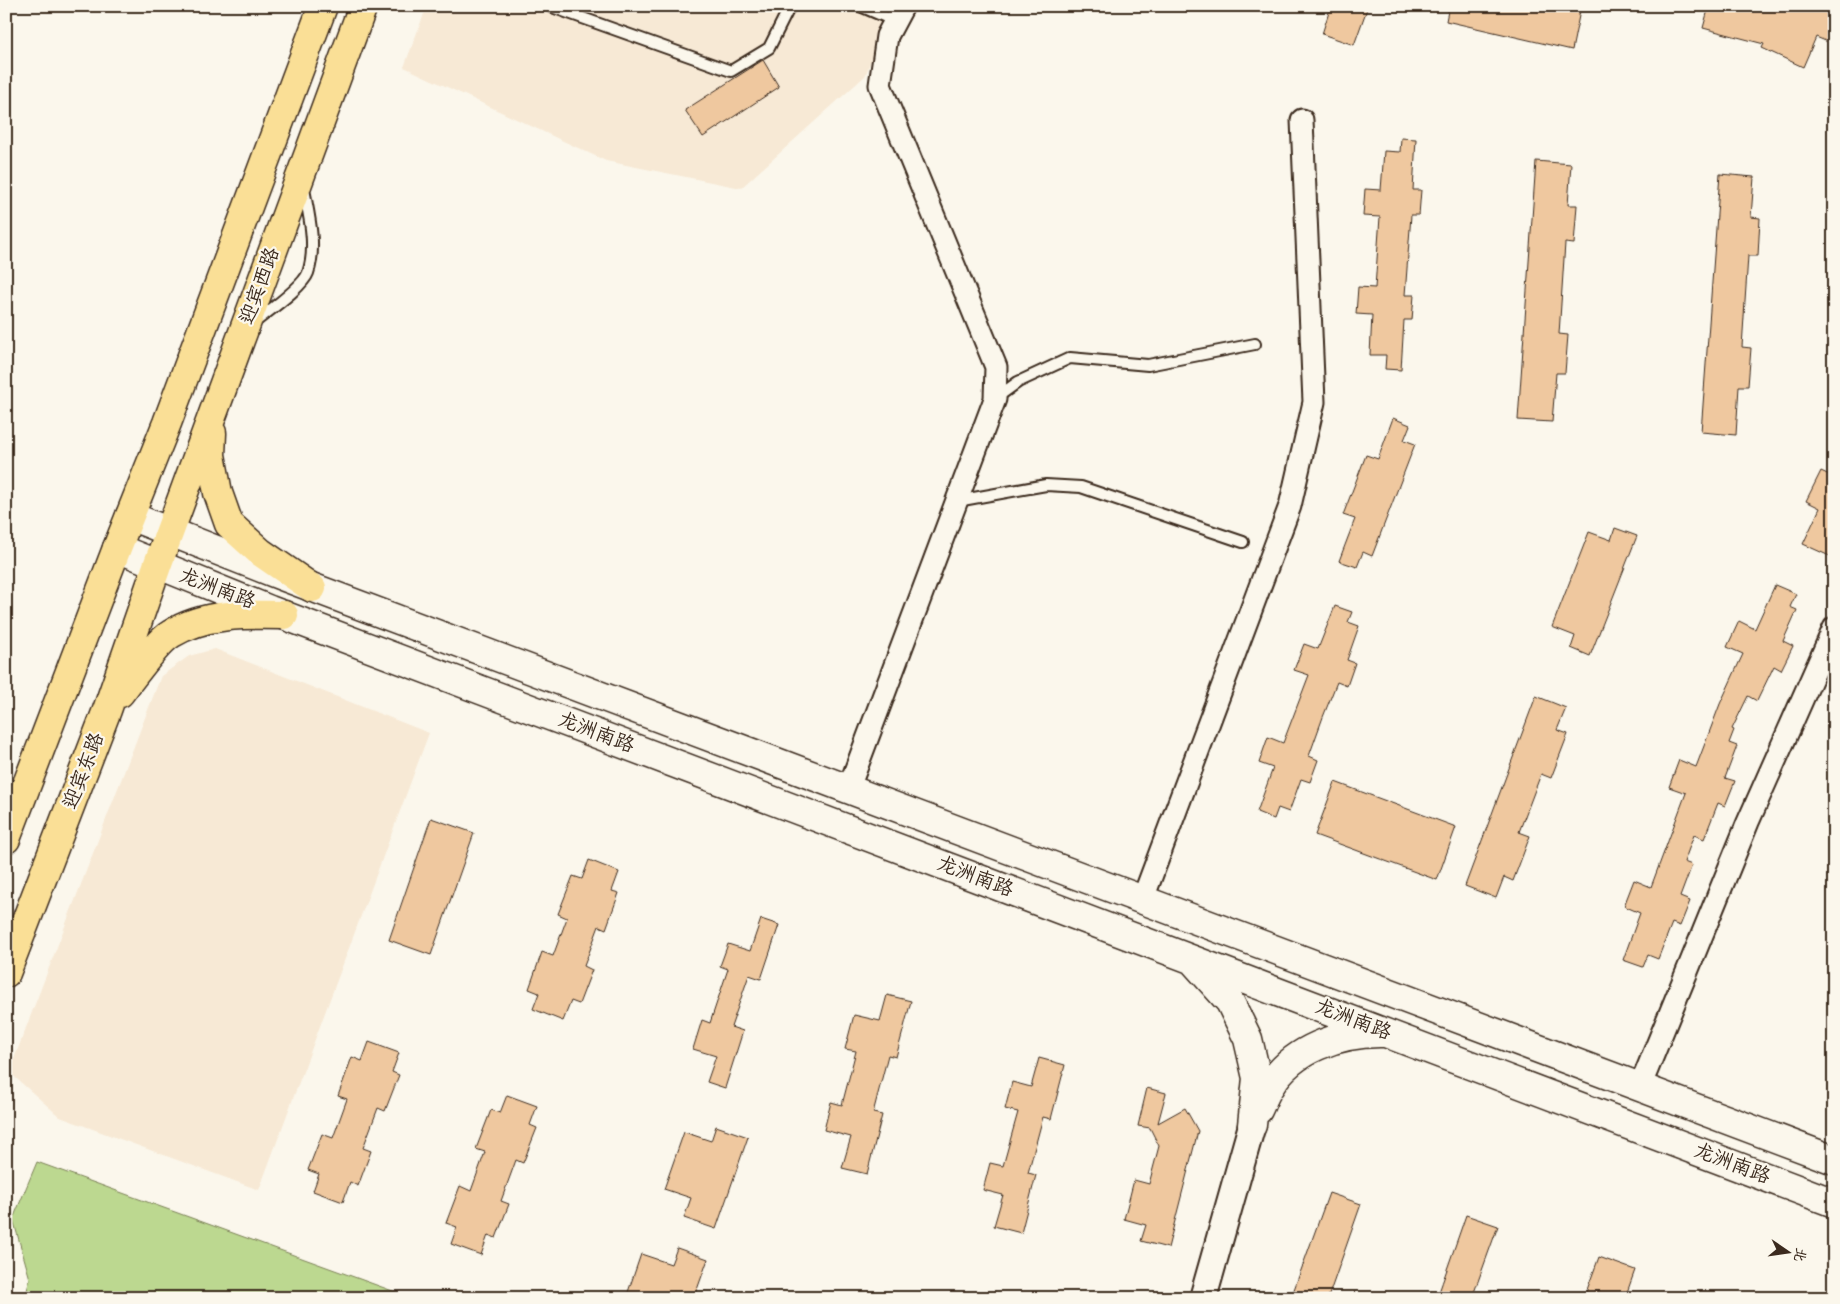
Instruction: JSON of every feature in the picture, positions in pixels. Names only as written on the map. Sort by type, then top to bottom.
[{"type":"highway","name":"迎宾西路","points":[[116,548],[130,516],[323,6]]},
{"type":"highway","name":"迎宾西路","points":[[157,566],[363,6]]},
{"type":"highway","points":[[214,411],[211,455],[218,493],[229,524],[260,552],[312,588]]},
{"type":"highway","points":[[6,839],[116,548]]},
{"type":"highway","name":"迎宾东路","points":[[6,973],[108,710],[157,566]]},
{"type":"highway","points":[[108,710],[140,667],[170,634],[205,620],[249,614],[284,615]]},
{"type":"main road","name":"龙洲南路","points":[[130,516],[312,588],[1834,1160]]},
{"type":"main road","name":"龙洲南路","points":[[116,548],[157,566],[284,615],[1834,1203]]},
{"type":"main road","points":[[1191,959],[1230,1002],[1248,1039],[1257,1078],[1252,1125]]},
{"type":"main road","points":[[1252,1125],[1270,1085],[1293,1059],[1318,1045],[1356,1033],[1386,1033]]},
{"type":"street","points":[[848,790],[995,399],[996,367],[880,85],[887,36],[899,14]]},
{"type":"street","points":[[1142,901],[1290,506],[1314,402],[1302,120]]},
{"type":"street","points":[[1640,1087],[1748,822],[1834,628]]},
{"type":"street","points":[[1203,1298],[1252,1125]]},
{"type":"lane","points":[[549,6],[731,72],[769,48],[790,6]]},
{"type":"lane","points":[[860,6],[899,14]]},
{"type":"lane","points":[[244,330],[284,299],[308,274],[313,238],[301,173]]},
{"type":"lane","points":[[995,399],[1018,382],[1070,358],[1148,365],[1254,344]]},
{"type":"lane","points":[[957,501],[1046,485],[1081,487],[1243,542]]},
{"type":"shaded area","points":[[427,6],[874,6],[890,13],[865,76],[741,188],[606,161],[404,67]]},
{"type":"shaded area","points":[[215,649],[429,733],[259,1190],[60,1117],[9,1072],[161,676],[189,656]]},
{"type":"green space","points":[[37,1162],[412,1298],[25,1298],[30,1279],[13,1219]]},
{"type":"building","points":[[1331,6],[1368,6],[1354,45],[1322,34]]},
{"type":"building","points":[[1449,6],[1581,6],[1572,50],[1446,21]]},
{"type":"building","points":[[1709,6],[1834,6],[1834,30],[1828,42],[1816,37],[1803,67],[1762,48],[1764,44],[1703,28]]},
{"type":"building","points":[[763,60],[779,87],[703,137],[685,110]]},
{"type":"building","points":[[1401,138],[1416,139],[1413,190],[1421,190],[1419,215],[1411,215],[1405,295],[1414,295],[1412,320],[1404,320],[1401,370],[1385,369],[1386,355],[1370,355],[1372,315],[1356,314],[1358,287],[1375,288],[1380,217],[1363,216],[1365,189],[1381,190],[1384,151],[1400,152]]},
{"type":"building","points":[[1536,161],[1571,164],[1568,205],[1577,205],[1574,244],[1565,243],[1559,334],[1568,335],[1565,373],[1556,373],[1552,422],[1518,420]]},
{"type":"building","points":[[1720,174],[1754,177],[1751,217],[1760,218],[1758,256],[1748,256],[1742,347],[1751,348],[1748,386],[1739,386],[1736,435],[1701,432]]},
{"type":"building","points":[[1393,418],[1410,425],[1404,440],[1415,444],[1372,556],[1363,552],[1357,567],[1339,561],[1355,519],[1343,515],[1366,455],[1378,459]]},
{"type":"building","points":[[1821,471],[1834,477],[1834,558],[1803,544],[1820,508],[1806,501]]},
{"type":"building","points":[[1615,528],[1637,536],[1590,656],[1571,648],[1575,636],[1552,627],[1589,532],[1611,540]]},
{"type":"building","points":[[1775,585],[1796,594],[1790,607],[1797,610],[1783,641],[1793,646],[1781,670],[1774,666],[1757,701],[1748,696],[1732,729],[1734,730],[1729,743],[1737,746],[1725,778],[1735,781],[1725,806],[1718,803],[1704,839],[1694,835],[1684,862],[1692,865],[1680,897],[1690,901],[1680,926],[1672,923],[1658,959],[1648,955],[1643,967],[1623,960],[1640,913],[1624,906],[1634,880],[1651,887],[1686,793],[1669,787],[1679,760],[1696,767],[1720,704],[1743,654],[1727,647],[1739,621],[1755,629]]},
{"type":"building","points":[[1335,606],[1352,612],[1348,622],[1359,626],[1347,660],[1355,663],[1347,686],[1337,682],[1323,717],[1309,756],[1318,760],[1310,782],[1301,779],[1289,812],[1278,808],[1274,819],[1257,812],[1273,768],[1259,763],[1268,737],[1283,743],[1309,675],[1294,670],[1304,644],[1318,649]]},
{"type":"building","points":[[1536,696],[1566,708],[1557,730],[1568,734],[1551,778],[1541,774],[1519,832],[1530,836],[1513,881],[1504,877],[1496,898],[1465,886]]},
{"type":"building","points":[[1335,782],[1456,827],[1437,880],[1315,835]]},
{"type":"building","points":[[431,818],[474,833],[431,955],[389,940]]},
{"type":"building","points":[[589,860],[619,872],[612,891],[619,893],[606,929],[599,926],[584,966],[592,970],[579,1004],[571,1001],[563,1021],[533,1009],[539,993],[529,989],[542,952],[553,956],[567,918],[558,914],[573,876],[582,879]]},
{"type":"building","points":[[761,919],[779,925],[761,979],[749,975],[731,1027],[743,1031],[725,1088],[707,1082],[716,1056],[693,1049],[702,1020],[710,1023],[728,969],[720,966],[728,944],[750,951]]},
{"type":"building","points":[[887,995],[911,1001],[896,1057],[888,1055],[873,1113],[882,1115],[867,1174],[842,1168],[851,1137],[824,1130],[831,1102],[842,1105],[856,1051],[845,1049],[854,1015],[880,1021]]},
{"type":"building","points":[[369,1042],[399,1053],[392,1072],[399,1075],[385,1111],[378,1108],[363,1148],[371,1151],[358,1186],[350,1182],[343,1202],[313,1191],[319,1174],[308,1170],[322,1134],[333,1138],[347,1099],[338,1096],[352,1057],[362,1061]]},
{"type":"building","points":[[1039,1058],[1065,1065],[1051,1119],[1043,1117],[1028,1173],[1036,1175],[1021,1233],[994,1226],[1003,1195],[983,1190],[990,1163],[1003,1166],[1018,1112],[1005,1109],[1012,1082],[1031,1087]]},
{"type":"building","points":[[1147,1088],[1166,1093],[1158,1123],[1185,1108],[1198,1131],[1168,1248],[1141,1241],[1146,1225],[1124,1219],[1134,1180],[1149,1184],[1159,1146],[1150,1128],[1138,1126]]},
{"type":"building","points":[[507,1095],[537,1106],[530,1125],[537,1128],[523,1163],[516,1160],[501,1201],[509,1204],[496,1238],[488,1235],[481,1255],[451,1244],[457,1227],[446,1223],[460,1186],[471,1191],[485,1152],[476,1149],[491,1110],[500,1113]]},
{"type":"building","points":[[716,1126],[748,1137],[716,1229],[684,1218],[691,1198],[664,1189],[684,1132],[711,1141]]},
{"type":"building","points":[[1329,1193],[1361,1204],[1328,1298],[1291,1298]]},
{"type":"building","points":[[1466,1215],[1498,1226],[1472,1298],[1437,1298]]},
{"type":"building","points":[[677,1248],[708,1259],[694,1298],[626,1298],[641,1254],[671,1264]]},
{"type":"building","points":[[1599,1257],[1635,1270],[1625,1298],[1584,1298]]}]
